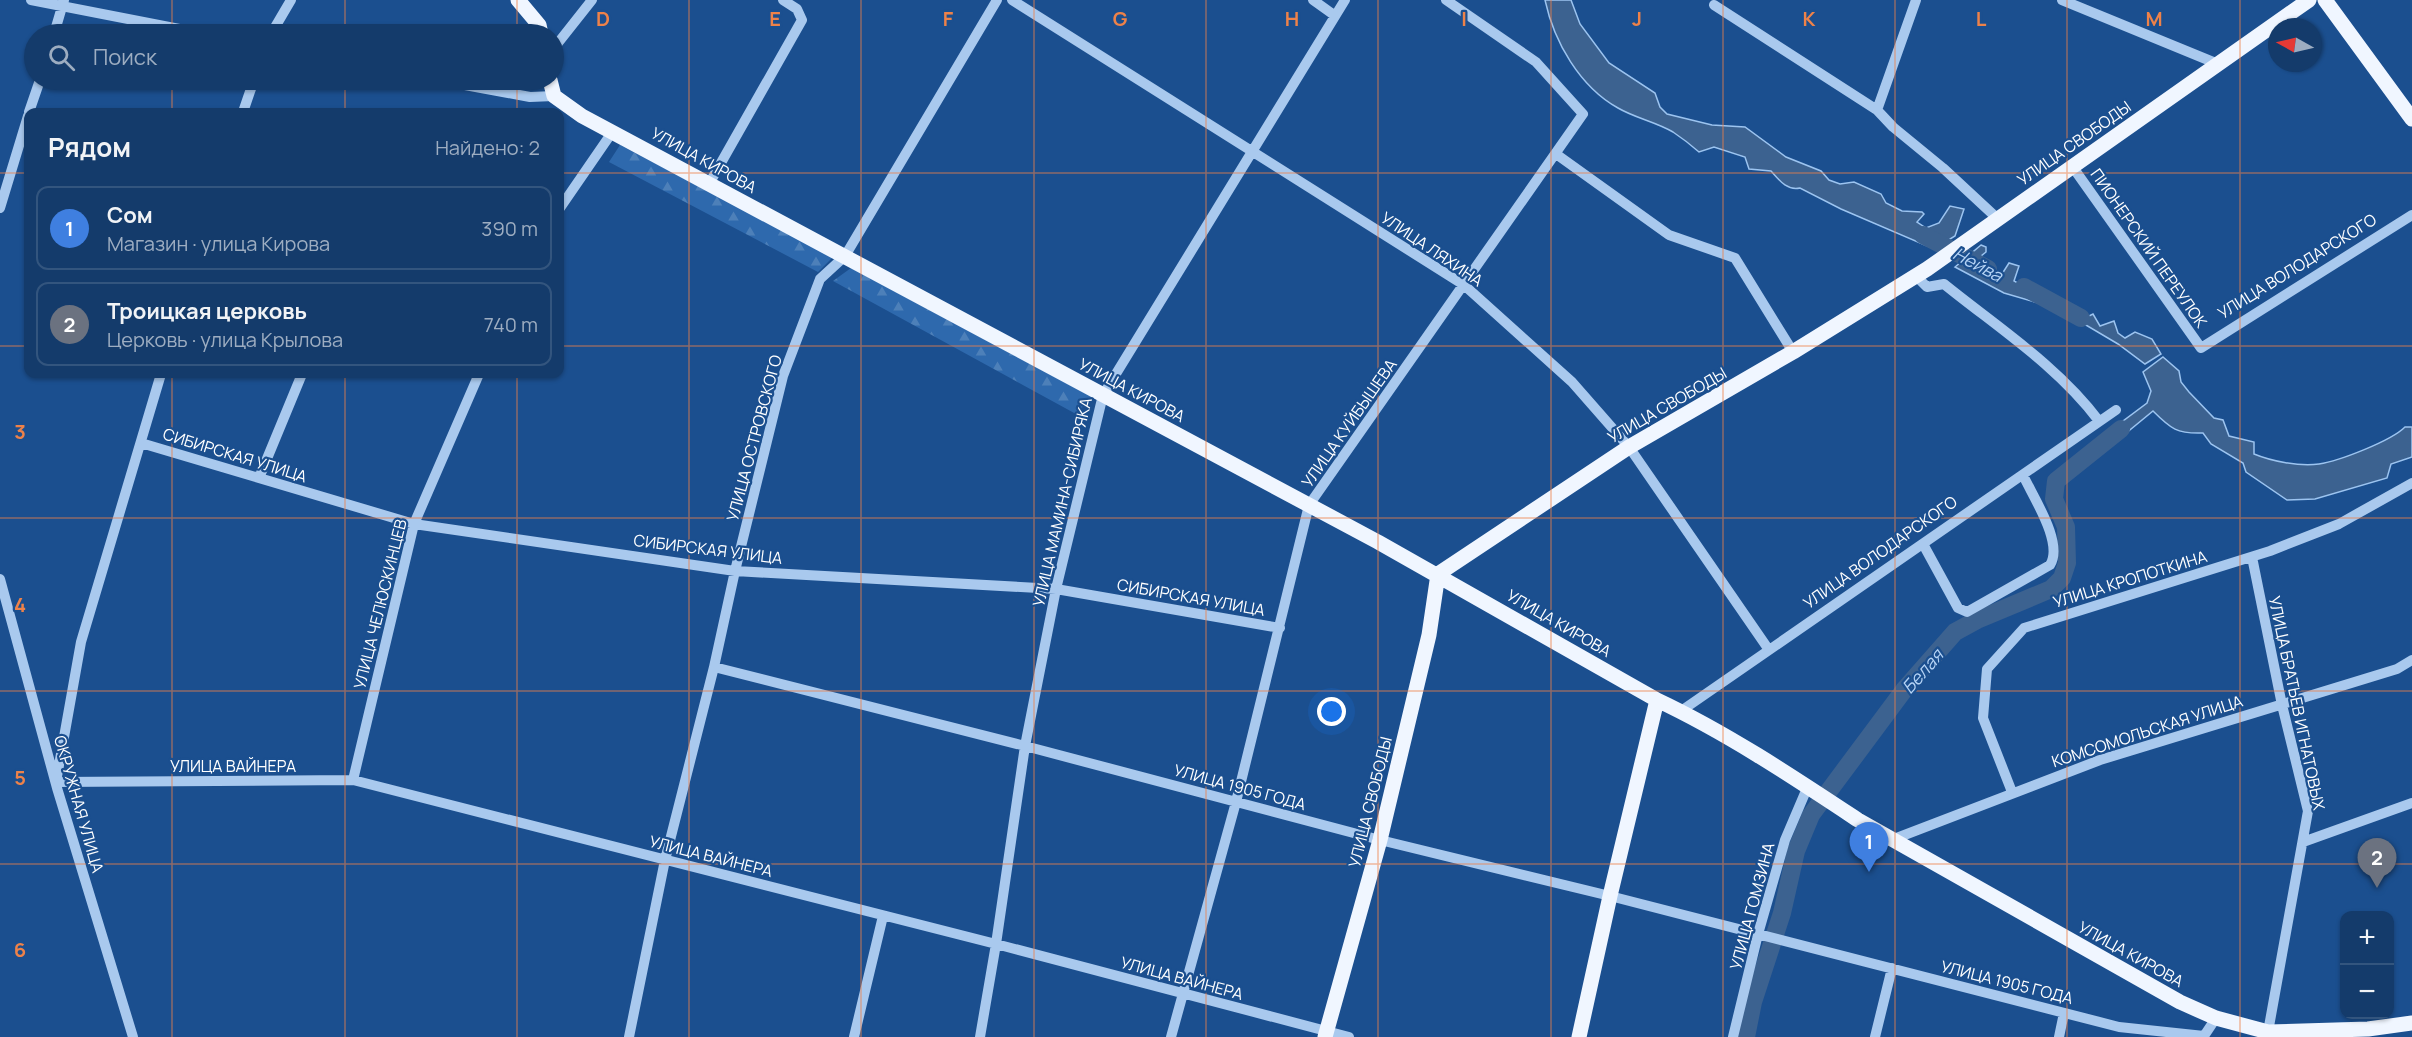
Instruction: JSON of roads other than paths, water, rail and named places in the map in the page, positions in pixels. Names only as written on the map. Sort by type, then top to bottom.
[{"type":"main road","points":[[518,0],[538,24]]},
{"type":"main road","name":"УЛИЦА СВОБОДЫ","points":[[1326,1034],[1380,840],[1429,635],[1438,574],[1629,447],[1793,352],[1922,273],[2309,0]]},
{"type":"main road","points":[[2325,0],[2412,119]]},
{"type":"main road","points":[[552,90],[554,96]]},
{"type":"main road","name":"УЛИЦА КИРОВА","points":[[554,96],[582,116],[1438,574],[1657,700],[1681,711],[1808,786],[1858,820],[2180,1002],[2245,1032],[2371,1033],[2412,1023]]},
{"type":"main road","points":[[1579,1037],[1657,700]]},
{"type":"street","points":[[31,0],[63,3],[159,24]]},
{"type":"street","points":[[277,24],[291,0]]},
{"type":"street","points":[[564,35],[592,0]]},
{"type":"street","points":[[709,184],[802,20],[797,9],[783,0]]},
{"type":"street","name":"УЛИЦА ОСТРОВСКОГО","points":[[628,1037],[665,860],[714,667],[783,376],[820,279],[845,256],[997,0]]},
{"type":"street","name":"УЛИЦА ЛЯХИНА","points":[[1011,0],[1464,285],[1572,382],[1629,447],[1769,650]]},
{"type":"street","points":[[1313,0],[1334,15]]},
{"type":"street","name":"УЛИЦА МАМИНА-СИБИРЯКА","points":[[980,1037],[1025,746],[1056,589],[1103,395],[1345,0]]},
{"type":"street","name":"УЛИЦА КУЙБЫШЕВА","points":[[1171,1037],[1236,802],[1309,505],[1583,114],[1536,62],[1446,0]]},
{"type":"street","points":[[1877,110],[1916,0]]},
{"type":"street","points":[[2062,0],[2218,64]]},
{"type":"street","points":[[57,24],[63,3]]},
{"type":"street","points":[[1714,5],[1877,110],[1893,127],[1943,168],[1999,220]]},
{"type":"street","points":[[31,108],[37,90]]},
{"type":"street","points":[[244,108],[251,90]]},
{"type":"street","points":[[492,90],[530,97],[554,96]]},
{"type":"street","points":[[0,208],[24,130]]},
{"type":"street","points":[[564,202],[613,131]]},
{"type":"street","points":[[1556,154],[1669,235],[1735,258],[1793,352]]},
{"type":"street","name":"ПИОНЕРСКИЙ ПЕРЕУЛОК","points":[[2072,166],[2201,348]]},
{"type":"street","name":"УЛИЦА ВОЛОДАРСКОГО","points":[[2201,348],[2412,215]]},
{"type":"street","points":[[1922,273],[1927,287],[1944,284],[2051,369],[2081,397],[2099,421]]},
{"type":"street","points":[[56,782],[81,642],[160,378]]},
{"type":"street","points":[[259,478],[300,378]]},
{"type":"street","name":"УЛИЦА ЧЕЛЮСКИНЦЕВ","points":[[353,780],[414,524],[477,378]]},
{"type":"street","name":"УЛИЦА ВОЛОДАРСКОГО","points":[[1681,711],[2116,410]]},
{"type":"street","name":"СИБИРСКАЯ УЛИЦА","points":[[141,443],[414,524],[735,571],[1056,589],[1280,628]]},
{"type":"street","points":[[1923,544],[1958,608],[1967,612],[2050,565],[2054,559],[2053,537],[2023,475]]},
{"type":"street","name":"УЛИЦА КРОПОТКИНА","points":[[2012,792],[1983,718],[1987,669],[2024,628],[2252,557],[2339,524],[2412,483]]},
{"type":"street","name":"УЛИЦА БРАТЬЕВ ИГНАТОВЫХ","points":[[2252,557],[2282,705],[2307,811],[2268,1032]]},
{"type":"street","name":"ОКРУЖНАЯ УЛИЦА","points":[[0,579],[56,782],[133,1037]]},
{"type":"street","name":"КОМСОМОЛЬСКАЯ УЛИЦА","points":[[1894,839],[2100,760],[2397,669],[2412,660]]},
{"type":"street","name":"УЛИЦА 1905 ГОДА","points":[[714,667],[1380,840],[1610,896],[2119,1026],[2204,1036],[2216,1018]]},
{"type":"street","name":"УЛИЦА ВАЙНЕРА","points":[[56,782],[353,780],[996,944],[1326,1034],[1348,1037]]},
{"type":"street","name":"УЛИЦА ГОМЗИНА","points":[[1733,1037],[1758,934],[1785,840],[1808,786]]},
{"type":"street","points":[[2302,842],[2412,803]]},
{"type":"street","points":[[854,1037],[883,916]]},
{"type":"street","points":[[1875,1037],[1892,969]]},
{"type":"street","points":[[2058,1037],[2064,1012]]},
{"type":"water","points":[[1545,0],[1571,0],[1580,24],[1609,63],[1655,93],[1660,107],[1667,114],[1712,125],[1745,127],[1786,157],[1821,171],[1829,180],[1840,184],[1854,182],[1881,194],[1886,203],[1902,211],[1922,212],[1924,214],[1917,222],[1926,228],[1939,223],[1950,206],[1964,209],[1955,236],[1934,249],[1841,209],[1800,188],[1791,188],[1771,171],[1749,169],[1745,157],[1714,147],[1699,152],[1673,132],[1618,108],[1592,88],[1571,62],[1555,32]]},
{"type":"water","points":[[1981,245],[1986,247],[1986,252],[1976,260],[2002,274],[2009,263],[2019,266],[2014,281],[2028,289],[2032,287],[2044,300],[2038,303],[2004,293],[1955,267]]},
{"type":"water","points":[[2065,302],[2077,307],[2079,315],[2087,317],[2093,314],[2100,326],[2114,321],[2118,333],[2125,338],[2135,332],[2152,339],[2161,354],[2145,364],[2118,344],[2057,308]]},
{"type":"water","points":[[2163,357],[2179,371],[2181,382],[2189,392],[2214,418],[2223,420],[2229,436],[2254,442],[2254,454],[2286,463],[2319,464],[2364,450],[2405,427],[2412,427],[2412,457],[2391,464],[2387,478],[2315,499],[2287,500],[2246,472],[2243,463],[2211,444],[2203,433],[2187,433],[2175,429],[2153,411],[2114,443],[2101,444],[2103,436],[2147,403],[2151,391],[2143,372]]},
{"type":"waterway","name":"Нейва","points":[[1923,235],[1988,269]]},
{"type":"waterway","name":"Нейва","points":[[2024,287],[2081,318]]},
{"type":"waterway","name":"Белая","points":[[1746,1037],[1753,1002],[1782,913],[1796,851],[1811,815],[1904,690],[1955,632],[1977,620],[2051,589],[2062,578],[2067,563],[2066,527],[2054,499],[2056,481],[2121,429]]},
{"type":"place","name":"Сом","points":[[1869,872]]},
{"type":"place","name":"Троицкая церковь","points":[[2377,888]]}]
